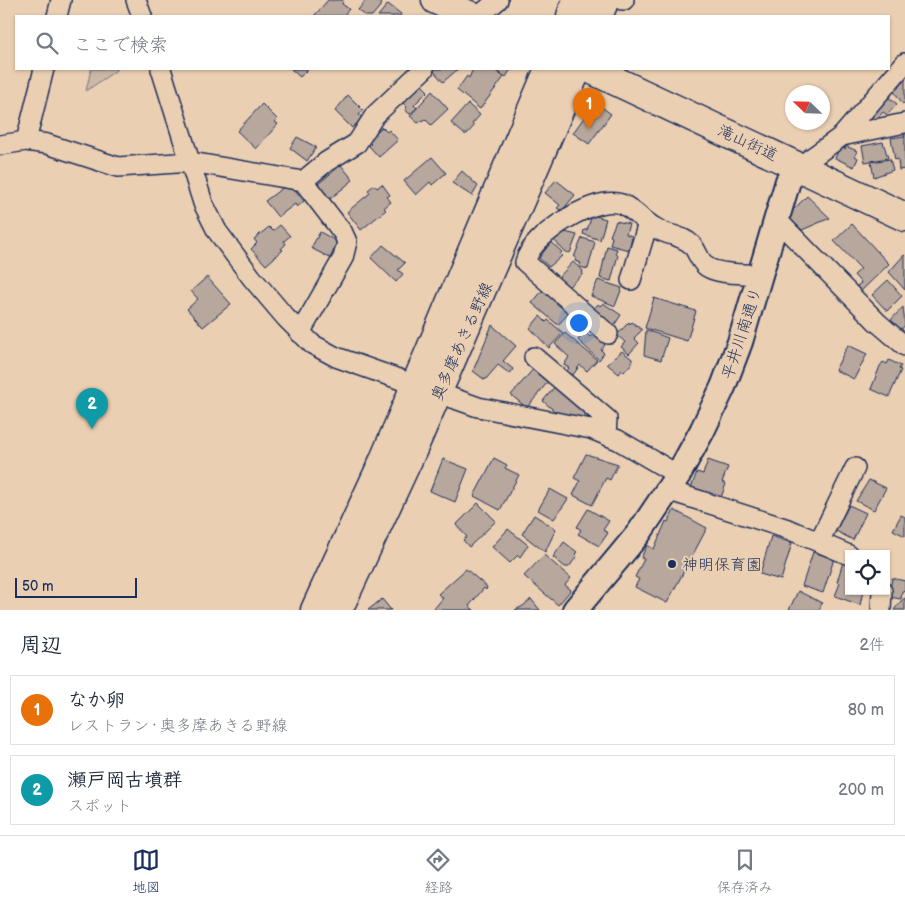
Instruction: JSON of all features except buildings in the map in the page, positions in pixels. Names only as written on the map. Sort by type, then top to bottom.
[{"type":"main road","points":[[436,0],[469,15]]},
{"type":"main road","points":[[571,15],[577,0]]},
{"type":"main road","points":[[598,15],[605,0]]},
{"type":"main road","name":"奥多摩あきる野線","points":[[338,610],[427,389],[549,70]]},
{"type":"main road","name":"奥多摩あきる野線","points":[[315,610],[427,389],[577,70]]},
{"type":"main road","name":"滝山街道","points":[[592,70],[800,166],[905,217]]},
{"type":"street","points":[[57,15],[61,0]]},
{"type":"street","points":[[136,0],[142,15]]},
{"type":"street","points":[[480,15],[498,0]]},
{"type":"street","name":"平井川南通り","points":[[575,610],[634,540],[673,483],[723,387],[740,342],[788,181],[800,166],[842,136],[905,64]]},
{"type":"street","points":[[26,141],[44,70]]},
{"type":"street","points":[[161,70],[203,203],[217,230],[252,278],[312,344],[336,357],[478,407],[591,429],[606,434],[673,483],[845,553]]},
{"type":"street","points":[[303,181],[326,162],[357,143],[375,116],[423,70]]},
{"type":"street","points":[[842,136],[905,123]]},
{"type":"street","points":[[0,145],[26,141],[47,144],[118,167],[191,162],[303,181],[343,233],[347,242],[343,258],[300,333]]},
{"type":"street","points":[[608,334],[525,262],[528,252],[547,232],[568,217],[604,203],[623,205],[662,232],[677,235],[692,245],[701,262],[708,268],[760,275]]},
{"type":"street","points":[[776,219],[876,322],[905,346]]},
{"type":"street","points":[[631,280],[648,223]]},
{"type":"street","points":[[534,357],[607,419],[606,434]]},
{"type":"street","points":[[818,542],[855,468]]},
{"type":"street","points":[[881,610],[882,595]]},
{"type":"shaded area","points":[[91,70],[117,70],[86,91]]},
{"type":"place","name":"なか卵","points":[[589,129]]},
{"type":"place","name":"瀬戸岡古墳群","points":[[92,429]]},
{"type":"place","name":"神明保育園","points":[[672,564]]}]
